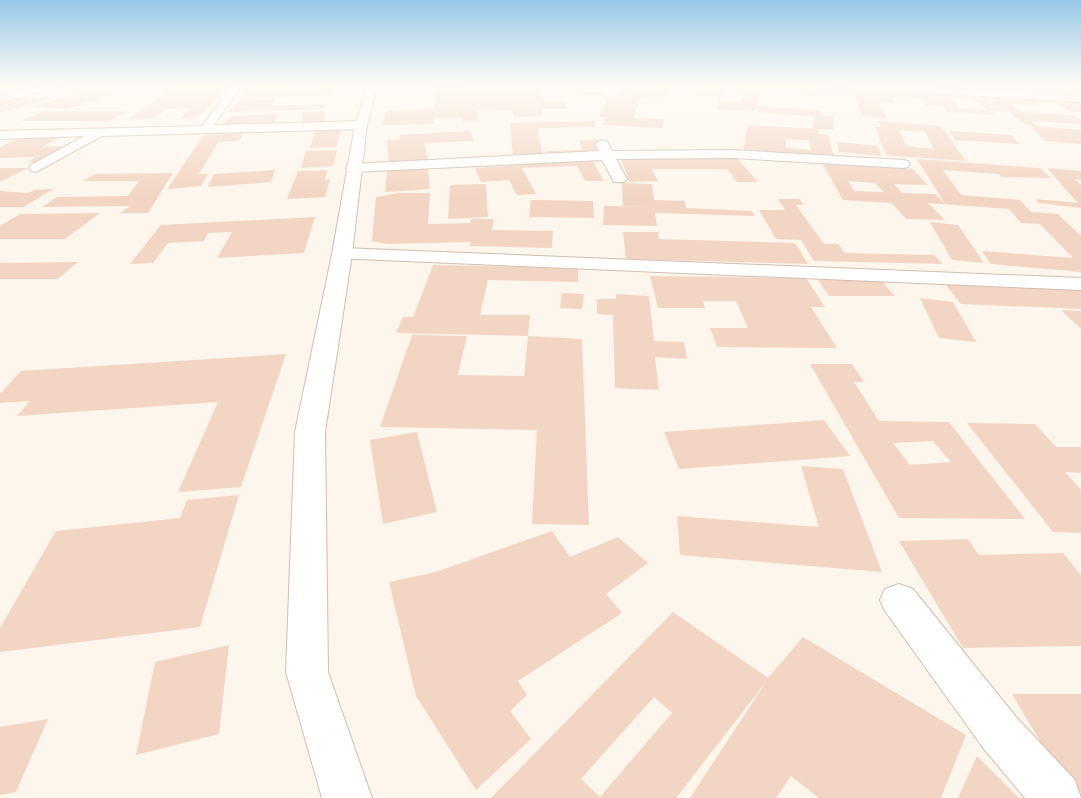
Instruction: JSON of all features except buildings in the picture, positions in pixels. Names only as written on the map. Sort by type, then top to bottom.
[{"type":"street","points":[[205,130],[211,121]]},
{"type":"street","points":[[347,798],[307,672],[310,432],[342,254],[353,168],[362,121]]},
{"type":"street","points":[[0,135],[361,126]]},
{"type":"street","points":[[36,168],[100,133]]},
{"type":"street","points":[[353,168],[605,150],[734,154],[903,164]]},
{"type":"street","points":[[605,150],[619,179]]},
{"type":"street","points":[[342,254],[1081,284]]},
{"type":"street","points":[[899,600],[1000,733],[1056,798]]}]
